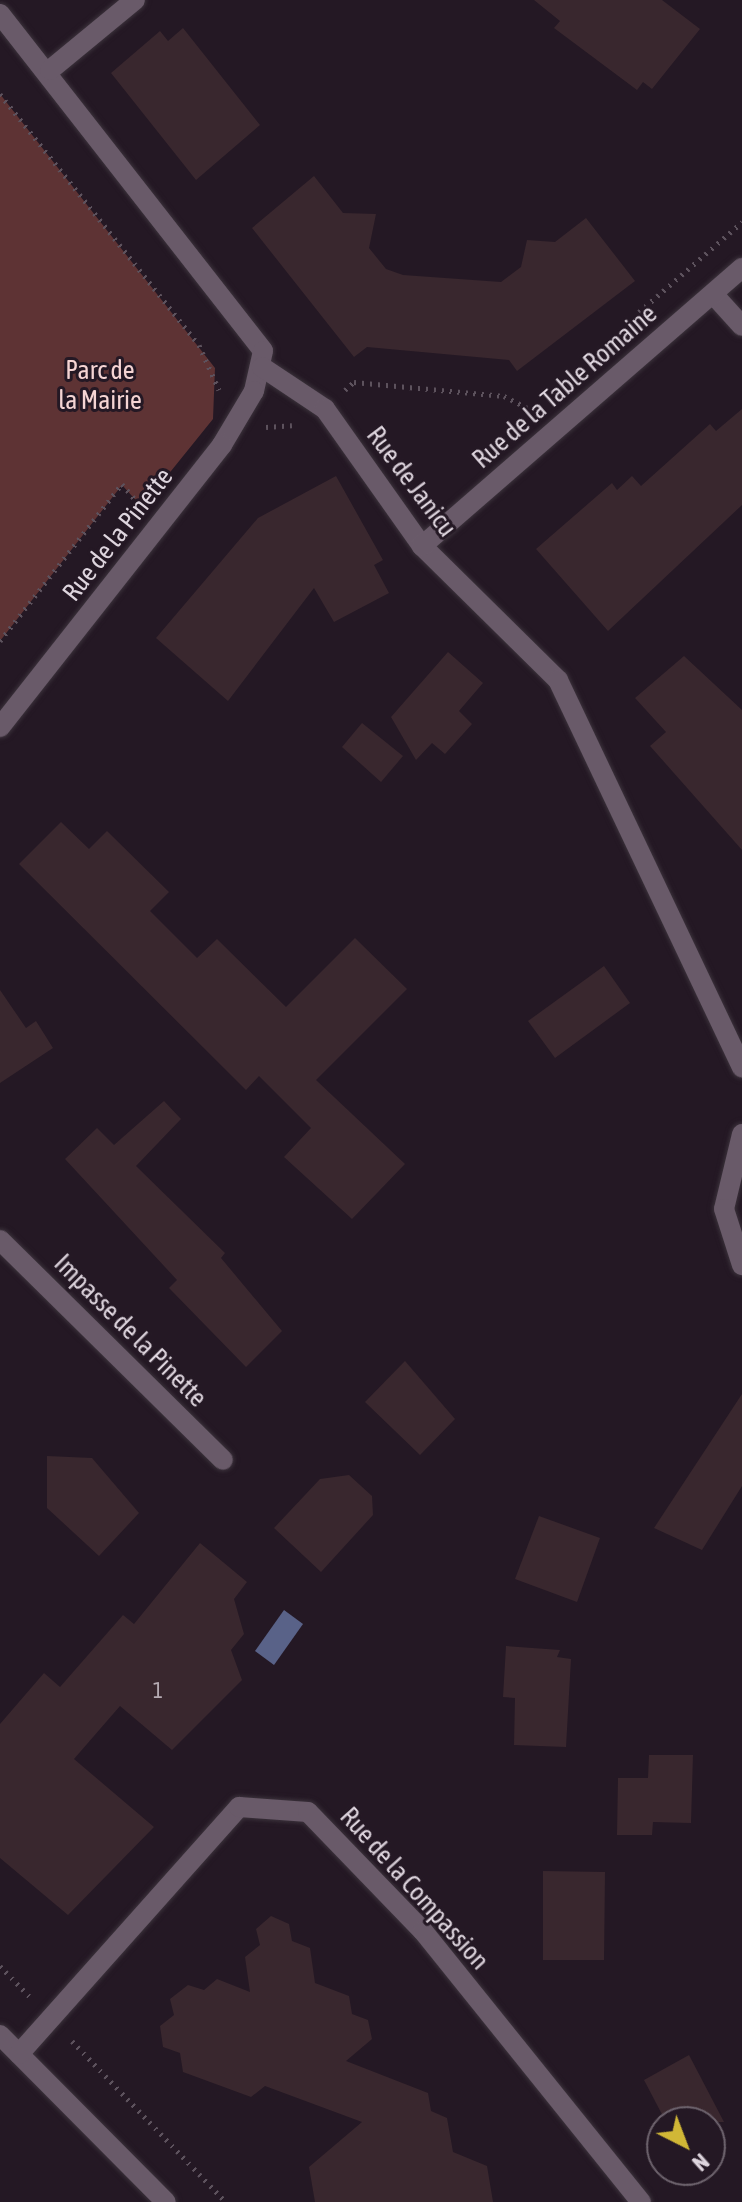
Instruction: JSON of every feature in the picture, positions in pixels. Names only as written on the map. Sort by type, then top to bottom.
[{"type":"street","points":[[50,70],[135,0]]},
{"type":"street","points":[[0,14],[50,70],[257,337],[262,367]]},
{"type":"street","name":"Rue de la Table Romaine","points":[[422,546],[742,268]]},
{"type":"street","points":[[713,294],[742,326]]},
{"type":"street","name":"Rue de Janicu","points":[[262,367],[325,409],[422,546],[558,680],[742,1067]]},
{"type":"street","name":"Rue de la Pinette","points":[[0,727],[222,445],[262,367]]},
{"type":"street","points":[[742,1134],[724,1209],[742,1265]]},
{"type":"street","name":"Impasse de la Pinette","points":[[0,1240],[223,1460]]},
{"type":"street","name":"Rue de la Compassion","points":[[19,2054],[48,2016],[239,1807],[308,1812],[423,1931],[641,2202]]},
{"type":"street","points":[[0,2035],[166,2202]]},
{"type":"path","points":[[0,94],[199,345],[215,368],[219,403]]},
{"type":"path","points":[[325,409],[354,382],[504,396],[529,409]]},
{"type":"path","points":[[0,641],[122,484],[142,507],[151,496]]},
{"type":"path","points":[[0,1966],[226,2202]]},
{"type":"green space","name":"Parc de la Mairie","points":[[0,94],[215,368],[213,419],[142,507],[122,485],[0,641]]},
{"type":"water","points":[[284,1610],[303,1624],[274,1665],[255,1651]]},
{"type":"building","points":[[534,0],[662,0],[700,29],[652,89],[643,82],[637,90],[554,28],[560,21]]},
{"type":"building","points":[[183,28],[260,125],[196,180],[111,73],[160,31],[168,41]]},
{"type":"building","points":[[314,176],[343,213],[376,214],[369,248],[386,269],[403,275],[501,282],[521,267],[527,240],[555,242],[586,218],[635,281],[517,371],[509,360],[367,347],[354,357],[252,228]]},
{"type":"building","points":[[742,409],[742,505],[608,631],[536,549],[612,483],[617,490],[632,476],[641,486],[710,424],[716,431]]},
{"type":"building","points":[[336,476],[383,560],[374,565],[389,593],[334,622],[314,588],[228,701],[156,638],[258,518]]},
{"type":"building","points":[[448,652],[483,683],[459,711],[472,724],[445,754],[432,743],[416,760],[391,717]]},
{"type":"building","points":[[684,656],[742,710],[742,850],[650,746],[666,732],[635,698]]},
{"type":"building","points":[[362,723],[403,756],[381,782],[342,747]]},
{"type":"building","points":[[61,822],[89,849],[107,831],[169,892],[150,911],[197,958],[217,939],[286,1007],[355,938],[407,989],[316,1080],[405,1164],[352,1219],[284,1157],[311,1128],[259,1076],[246,1090],[19,864]]},
{"type":"building","points":[[604,966],[630,1003],[555,1058],[528,1021]]},
{"type":"building","points":[[0,990],[26,1028],[36,1021],[53,1048],[0,1083]]},
{"type":"building","points":[[164,1101],[181,1119],[136,1166],[225,1253],[221,1258],[282,1331],[246,1367],[169,1288],[177,1280],[65,1159],[97,1128],[114,1145]]},
{"type":"building","points":[[405,1361],[455,1419],[420,1455],[365,1402]]},
{"type":"building","points":[[742,1394],[742,1486],[702,1550],[654,1528]]},
{"type":"building","points":[[47,1456],[92,1458],[139,1513],[99,1556],[47,1508]]},
{"type":"building","points":[[349,1475],[372,1496],[373,1515],[321,1572],[274,1528],[320,1479]]},
{"type":"building","points":[[539,1516],[600,1538],[577,1602],[515,1579]]},
{"type":"building","points":[[200,1543],[247,1582],[234,1599],[244,1634],[231,1650],[242,1680],[172,1750],[120,1706],[74,1759],[154,1827],[68,1915],[0,1858],[0,1724],[44,1673],[60,1687],[123,1615],[134,1624]]},
{"type":"building","points":[[506,1646],[560,1650],[557,1657],[571,1659],[566,1747],[514,1745],[515,1698],[503,1697]]},
{"type":"building","points":[[649,1755],[693,1755],[691,1823],[653,1822],[652,1835],[617,1835],[618,1778],[648,1778]]},
{"type":"building","points":[[543,1871],[605,1872],[604,1960],[543,1960]]},
{"type":"building","points":[[271,1916],[289,1924],[292,1941],[310,1948],[315,1983],[349,1996],[352,2014],[368,2020],[372,2039],[346,2061],[428,2093],[431,2111],[447,2118],[453,2152],[487,2166],[493,2202],[315,2202],[309,2167],[362,2122],[265,2086],[251,2097],[183,2072],[180,2053],[163,2047],[160,2026],[174,2015],[170,1999],[188,1985],[204,1990],[217,1979],[250,1992],[245,1957],[260,1945],[256,1929]]},
{"type":"building","points":[[689,2055],[716,2106],[658,2106],[644,2080]]}]
